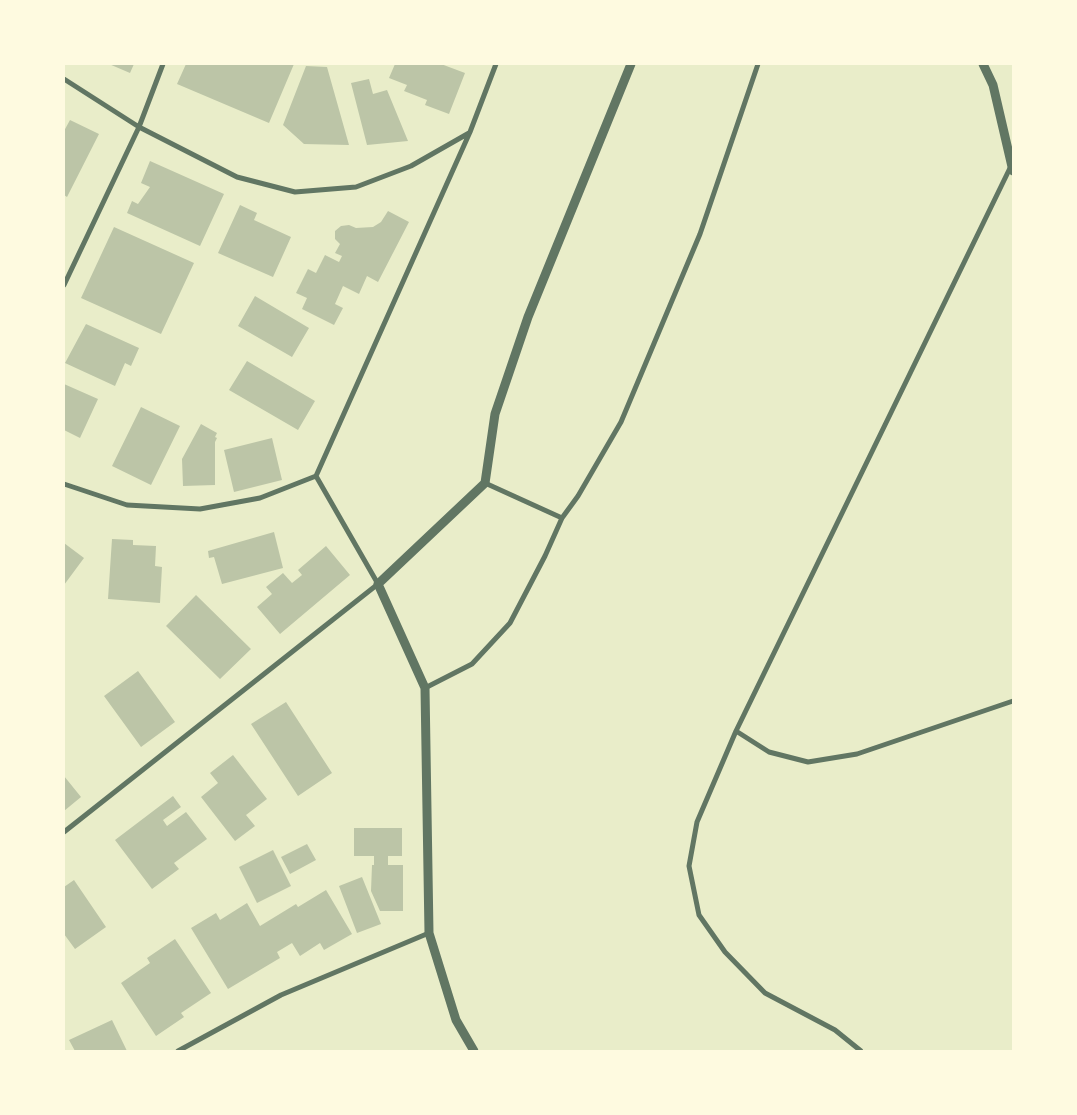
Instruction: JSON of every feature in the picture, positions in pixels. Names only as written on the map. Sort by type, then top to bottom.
[{"type":"street","points":[[64,285],[139,127],[163,64]]},
{"type":"street","points":[[64,484],[127,505],[200,509],[260,498],[316,476],[470,132],[496,64]]},
{"type":"street","points":[[64,832],[378,584],[485,484],[495,414],[528,318],[631,64]]},
{"type":"street","points":[[425,688],[472,664],[510,623],[545,556],[562,518],[578,496],[621,422],[700,234],[758,64]]},
{"type":"street","points":[[861,1051],[834,1030],[765,993],[725,952],[699,915],[689,866],[697,822],[736,731],[1013,166],[992,85],[984,64]]},
{"type":"street","points":[[64,79],[139,127],[237,177],[296,192],[356,187],[411,166],[470,132]]},
{"type":"street","points":[[316,476],[378,584],[425,688],[429,933],[456,1020],[474,1051]]},
{"type":"street","points":[[485,484],[562,518]]},
{"type":"street","points":[[736,731],[769,752],[808,762],[857,754],[1013,701]]},
{"type":"street","points":[[178,1051],[281,995],[429,933]]},
{"type":"building","points":[[109,64],[134,64],[130,73]]},
{"type":"building","points":[[186,64],[294,64],[269,123],[177,84]]},
{"type":"building","points":[[395,64],[441,64],[465,73],[449,114],[425,105],[427,100],[404,91],[407,85],[389,78]]},
{"type":"building","points":[[306,66],[327,67],[349,145],[304,144],[283,125]]},
{"type":"building","points":[[369,79],[373,94],[387,90],[408,141],[367,145],[351,83]]},
{"type":"building","points":[[70,120],[99,134],[67,197],[64,195],[64,131]]},
{"type":"building","points":[[150,161],[224,194],[200,246],[127,213],[132,201],[138,204],[150,187],[141,183]]},
{"type":"building","points":[[240,205],[257,213],[254,220],[291,237],[273,277],[218,253]]},
{"type":"building","points":[[388,211],[409,222],[378,282],[367,276],[359,294],[343,286],[335,304],[343,308],[334,325],[302,309],[307,298],[296,293],[308,269],[316,273],[325,255],[339,262],[342,256],[335,253],[340,244],[335,239],[335,231],[341,226],[349,225],[356,228],[373,227],[381,222]]},
{"type":"building","points":[[114,227],[194,263],[161,334],[81,298]]},
{"type":"building","points":[[255,296],[309,328],[292,357],[238,326]]},
{"type":"building","points":[[86,324],[139,348],[131,366],[125,363],[115,386],[65,363]]},
{"type":"building","points":[[247,361],[315,401],[298,430],[229,390]]},
{"type":"building","points":[[64,384],[98,399],[80,438],[64,430]]},
{"type":"building","points":[[141,407],[180,426],[151,485],[112,466]]},
{"type":"building","points":[[201,424],[217,433],[215,437],[217,438],[215,442],[215,485],[183,486],[182,459]]},
{"type":"building","points":[[272,438],[282,480],[234,492],[224,450]]},
{"type":"building","points":[[274,532],[283,568],[222,584],[214,557],[209,558],[208,551]]},
{"type":"building","points":[[112,539],[133,540],[133,545],[156,546],[155,566],[162,567],[160,603],[108,599]]},
{"type":"building","points":[[64,543],[84,558],[64,585]]},
{"type":"building","points":[[326,546],[350,575],[280,634],[257,607],[272,594],[266,587],[283,573],[292,583],[302,575],[298,570]]},
{"type":"building","points":[[196,595],[251,649],[220,679],[166,626]]},
{"type":"building","points":[[138,671],[175,722],[141,747],[104,696]]},
{"type":"building","points":[[286,702],[332,773],[298,796],[251,724]]},
{"type":"building","points":[[233,755],[267,799],[246,815],[255,826],[235,841],[201,797],[218,783],[210,773]]},
{"type":"building","points":[[64,776],[81,797],[64,811]]},
{"type":"building","points":[[173,796],[181,807],[163,820],[167,826],[186,812],[207,839],[174,863],[179,869],[152,889],[115,840]]},
{"type":"building","points":[[354,828],[402,828],[402,856],[388,856],[388,865],[403,865],[403,911],[380,911],[371,891],[374,856],[354,856]]},
{"type":"building","points":[[307,844],[316,860],[290,874],[281,857]]},
{"type":"building","points":[[273,850],[291,886],[257,903],[239,867]]},
{"type":"building","points":[[362,877],[381,924],[357,933],[339,886]]},
{"type":"building","points":[[74,880],[106,927],[75,949],[64,934],[64,887]]},
{"type":"building","points":[[326,890],[352,934],[324,950],[320,943],[300,956],[292,943],[277,952],[280,958],[228,989],[191,928],[216,913],[220,920],[247,903],[260,926],[296,904],[298,907]]},
{"type":"building","points":[[175,939],[211,993],[181,1013],[184,1017],[156,1036],[121,983],[150,963],[147,958]]},
{"type":"building","points":[[112,1020],[127,1051],[75,1051],[69,1040]]}]
